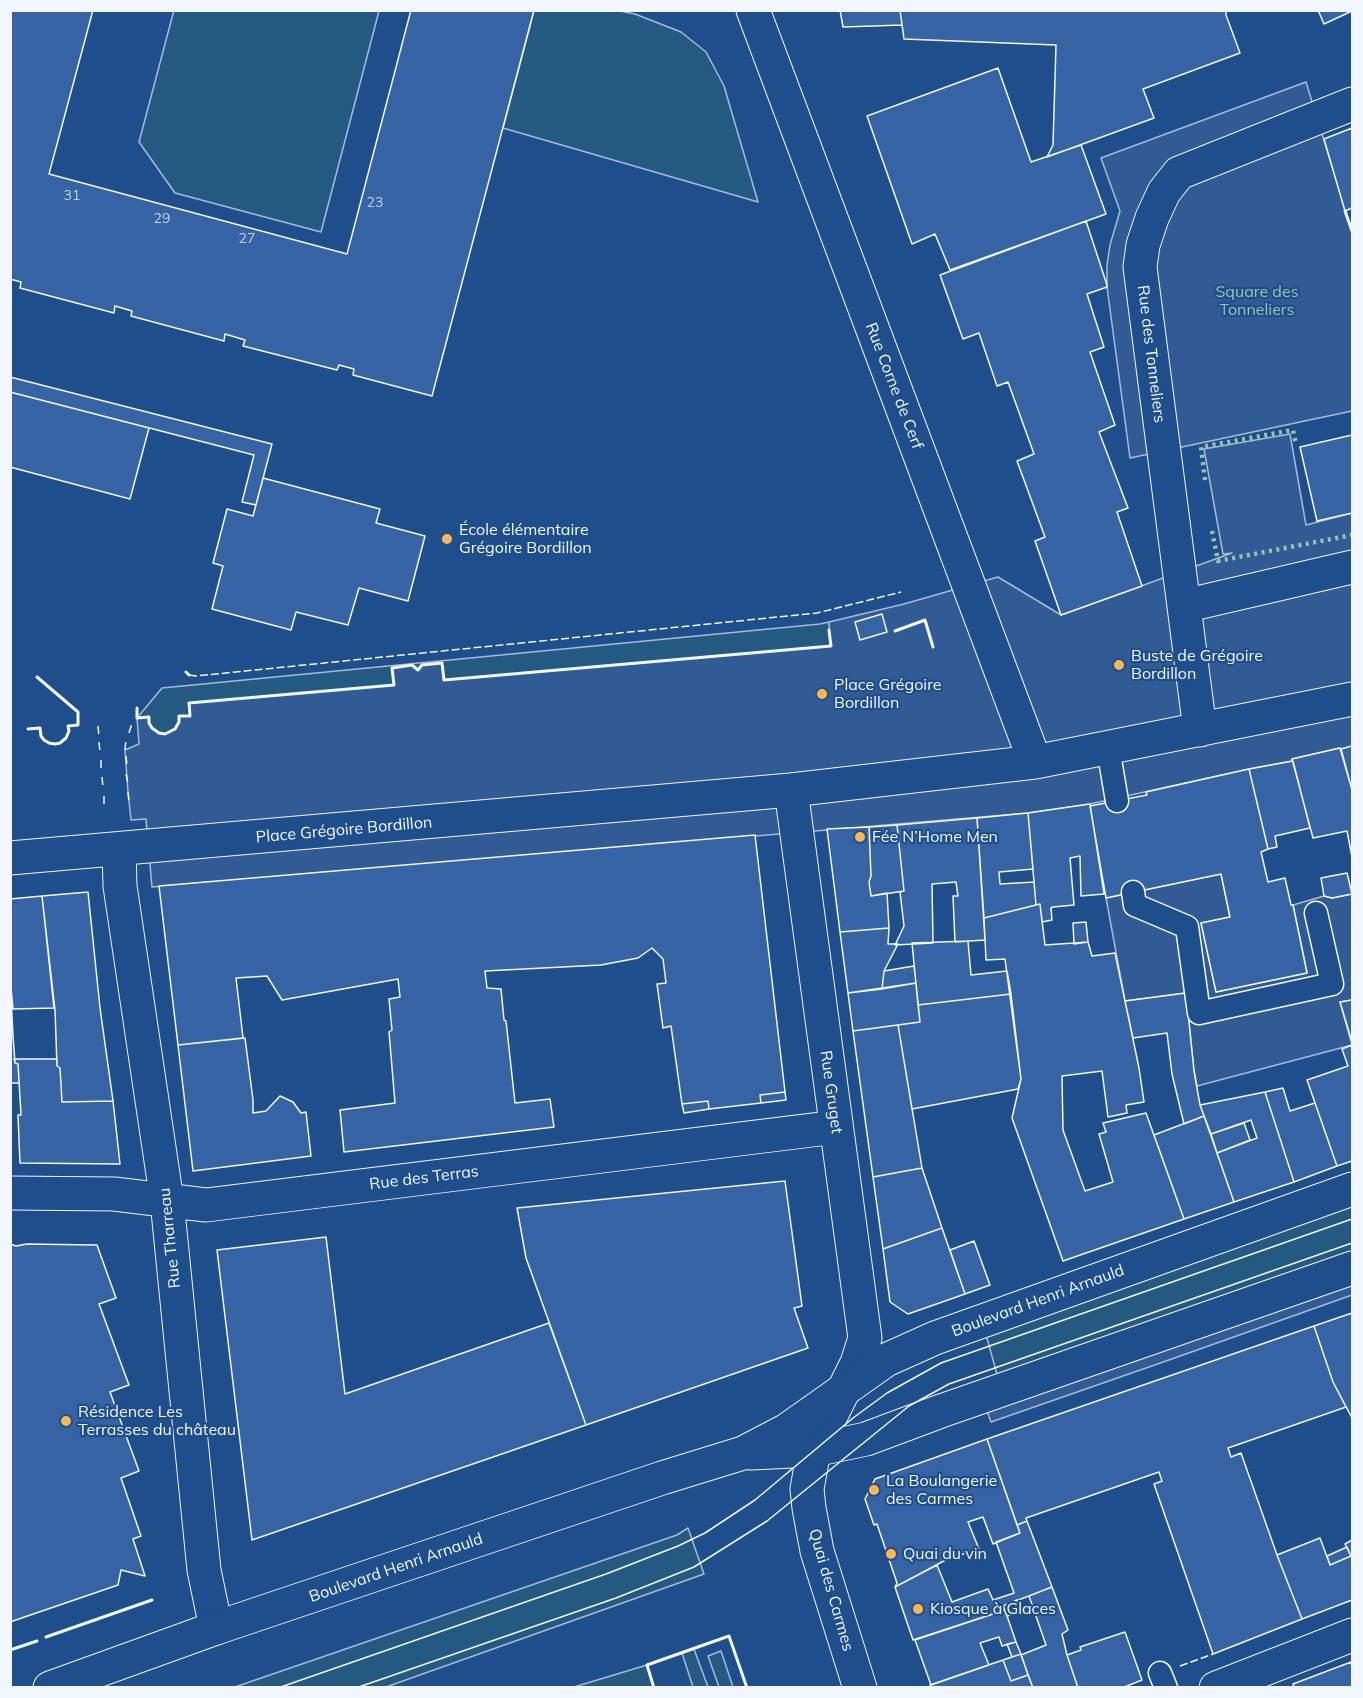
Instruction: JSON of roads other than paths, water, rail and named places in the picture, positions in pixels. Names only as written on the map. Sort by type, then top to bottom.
[{"type":"street","name":"Rue Corne de Cerf","points":[[753,10],[1035,762]]},
{"type":"street","name":"Rue des Tonneliers","points":[[1200,729],[1140,267],[1143,244],[1164,192],[1179,173],[1353,104]]},
{"type":"street","points":[[1184,606],[1353,567]]},
{"type":"street","name":"Place Grégoire Bordillon","points":[[10,858],[790,790],[1035,762],[1353,699]]},
{"type":"street","name":"Rue Gruget","points":[[790,790],[865,1338],[857,1363],[844,1390]]},
{"type":"street","name":"Rue Tharreau","points":[[119,849],[120,886],[166,1201],[204,1570],[216,1628]]},
{"type":"street","name":"Rue des Terras","points":[[10,1193],[114,1194],[206,1205],[836,1127]]},
{"type":"street","name":"Boulevard Henri Arnauld","points":[[50,1688],[216,1628],[662,1478],[743,1453],[787,1430],[886,1360],[935,1338],[1353,1190]]},
{"type":"street","name":"Boulevard Henri Arnauld","points":[[743,1453],[814,1450],[876,1436],[963,1403],[1353,1268]]},
{"type":"street","name":"Quai des Carmes","points":[[844,1390],[814,1450],[807,1489],[808,1508],[817,1551],[861,1688]]},
{"type":"street","points":[[1216,1688],[1353,1635]]},
{"type":"lane","points":[[1108,748],[1117,801]]},
{"type":"lane","points":[[1133,892],[1135,905],[1186,927],[1199,1013],[1332,984],[1316,913]]},
{"type":"tram line","points":[[278,1688],[606,1574],[705,1533],[755,1500],[853,1418],[887,1393],[941,1363],[1352,1219]]},
{"type":"tram line","points":[[356,1688],[616,1598],[694,1567],[767,1521],[909,1406],[949,1384],[1352,1243]]},
{"type":"place","name":"École élémentaire Grégoire Bordillon","points":[[447,539]]},
{"type":"place","name":"Buste de Grégoire Bordillon","points":[[1119,665]]},
{"type":"place","name":"Place Grégoire Bordillon","points":[[822,694]]},
{"type":"place","name":"Fée N’Home Men","points":[[860,837]]},
{"type":"place","name":"Résidence Les Terrasses du château","points":[[66,1421]]},
{"type":"place","name":"La Boulangerie des Carmes","points":[[874,1490]]},
{"type":"place","name":"Quai du vin","points":[[891,1554]]},
{"type":"place","name":"Kiosque à Glaces","points":[[918,1609]]},
{"type":"park label","name":"Square des Tonneliers","points":[[1257,301]]}]
